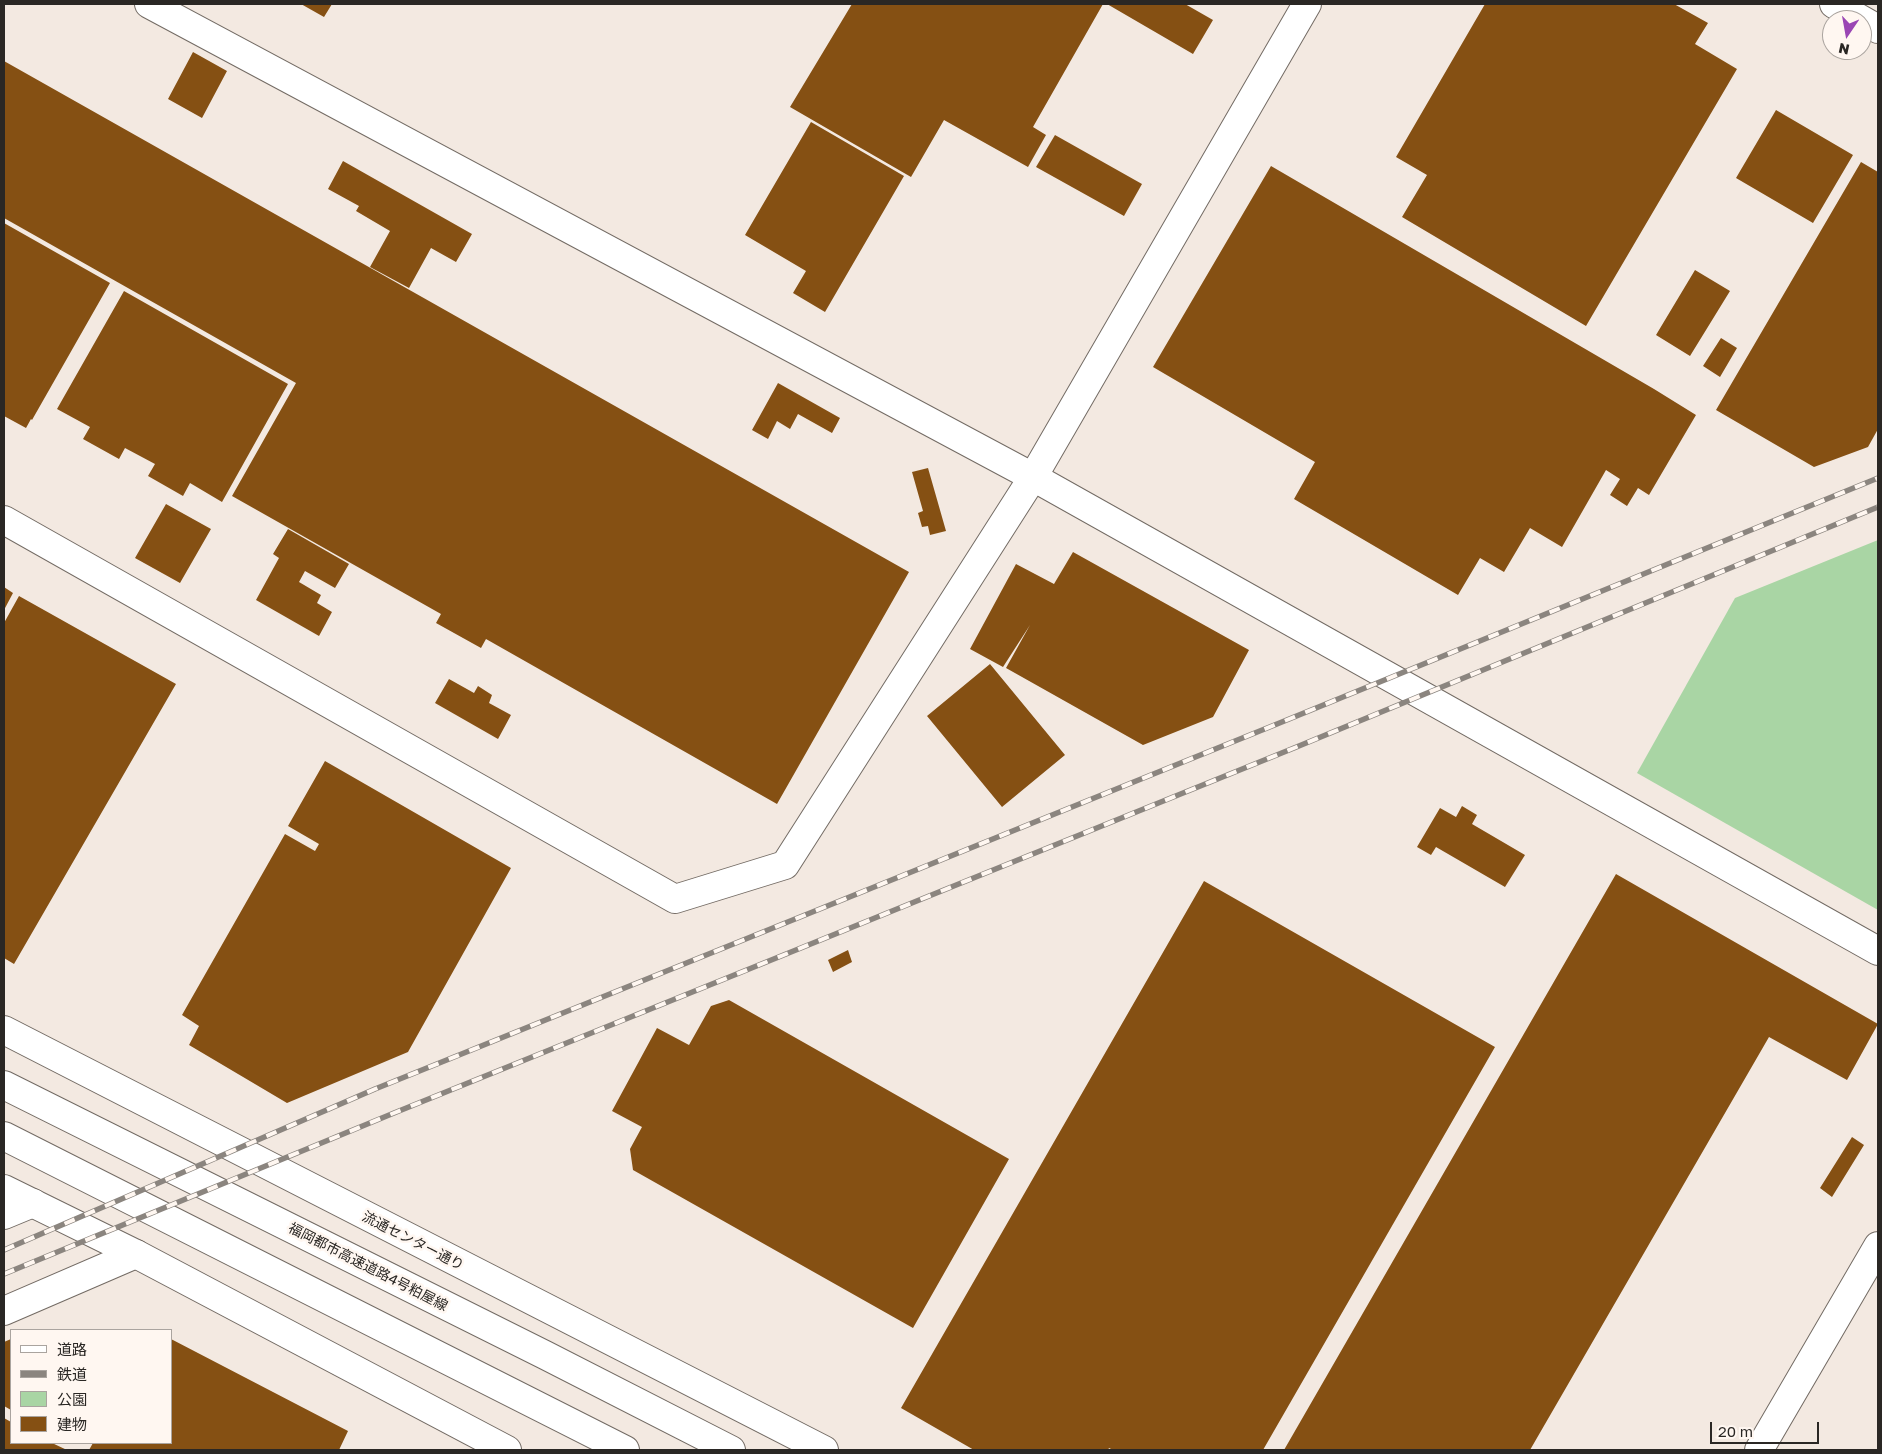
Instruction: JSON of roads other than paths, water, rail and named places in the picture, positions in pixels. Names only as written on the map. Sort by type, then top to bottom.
[{"type":"main road","points":[[149,4],[1033,477],[1878,951]]},
{"type":"main road","points":[[4,520],[675,899],[785,865],[1033,477],[1307,4]]},
{"type":"main road","points":[[1834,4],[1878,28]]},
{"type":"main road","name":"流通センター通り","points":[[4,1030],[824,1450]]},
{"type":"main road","name":"福岡都市高速道路4号粕屋線","points":[[4,1085],[731,1450]]},
{"type":"main road","points":[[4,1136],[624,1450]]},
{"type":"main road","points":[[4,1189],[136,1254],[507,1450]]},
{"type":"main road","points":[[4,1215],[33,1204]]},
{"type":"main road","points":[[1759,1450],[1878,1246]]},
{"type":"main road","points":[[4,1311],[136,1254]]},
{"type":"railway","points":[[4,1250],[375,1089],[1277,724],[1878,478]]},
{"type":"railway","points":[[4,1274],[394,1113],[1294,748],[1878,507]]}]
